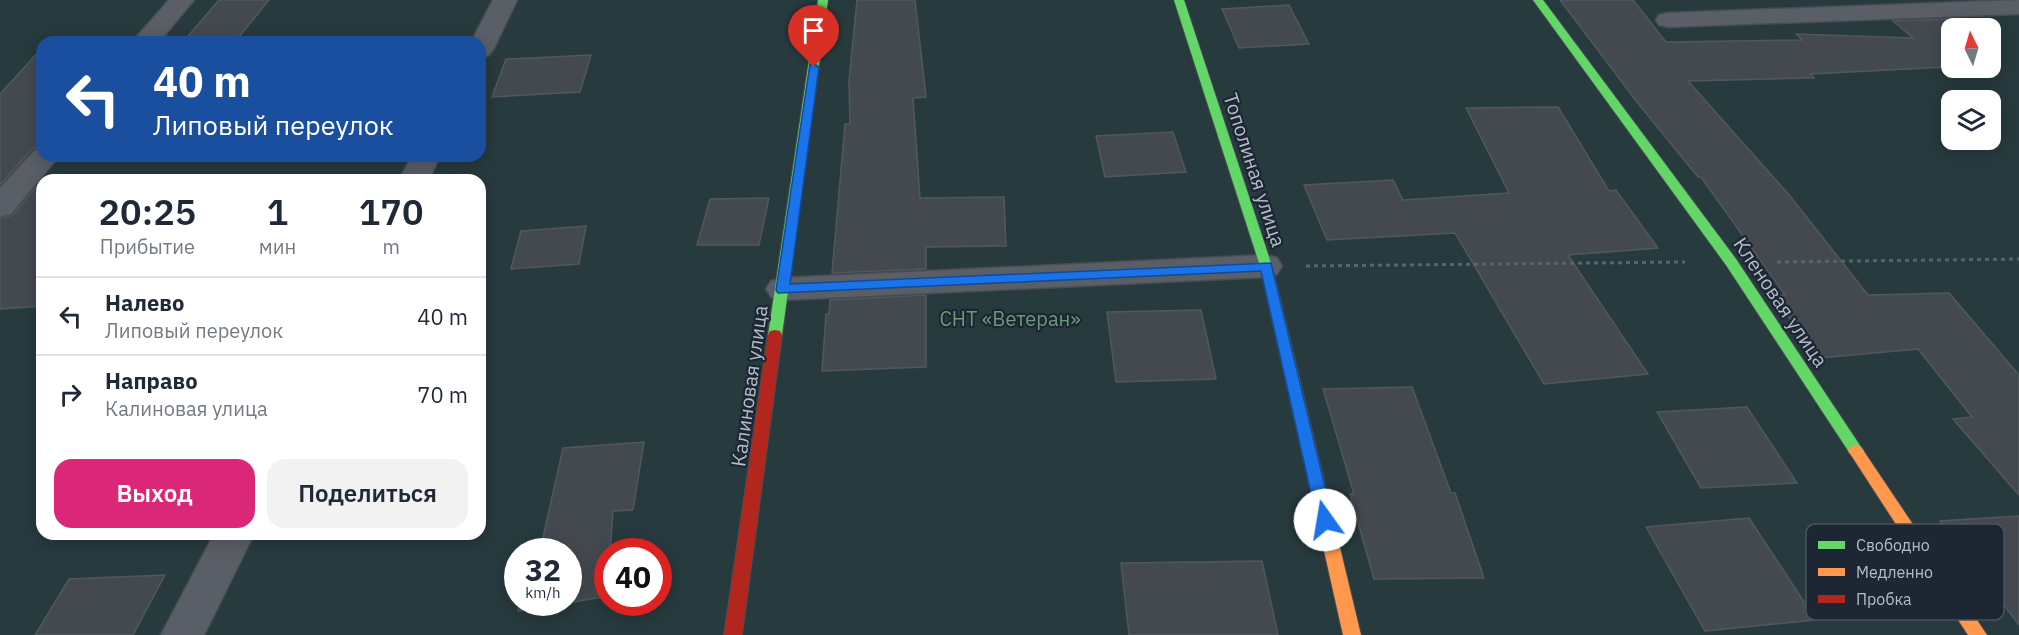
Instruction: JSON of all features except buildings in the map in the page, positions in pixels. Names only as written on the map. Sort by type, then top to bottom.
[{"type":"street","points":[[150,36],[182,0]]},
{"type":"street","points":[[486,38],[505,0]]},
{"type":"street","name":"Калиновая улица","points":[[734,635],[823,0]]},
{"type":"street","name":"Тополиная улица","points":[[1179,0],[1266,266],[1352,635]]},
{"type":"street","name":"Кленовая улица","points":[[1538,0],[1731,262],[1904,524]]},
{"type":"street","points":[[1668,20],[2019,7]]},
{"type":"street","points":[[0,207],[40,162]]},
{"type":"street","points":[[782,290],[1266,266]]},
{"type":"street","points":[[182,635],[231,540]]},
{"type":"street","name":"Кленовая улица","points":[[1968,620],[1978,635]]},
{"type":"path","points":[[1266,266],[2019,259]]},
{"type":"green space","name":"СНТ «Ветеран»","points":[[0,0],[2019,0],[2019,635],[0,635]]},
{"type":"traffic: fast","points":[[775,335],[823,0]]},
{"type":"traffic: fast","points":[[1179,0],[1266,266],[1291,373]]},
{"type":"traffic: fast","points":[[1538,0],[1731,262],[1856,451]]},
{"type":"traffic: slow","points":[[1291,373],[1352,635]]},
{"type":"traffic: slow","points":[[1856,451],[1904,524]]},
{"type":"traffic: slow","points":[[1968,620],[1978,635]]},
{"type":"traffic: jam","points":[[733,635],[775,335]]},
{"type":"route","points":[[814,67],[782,290],[1266,266],[1325,520]]}]
